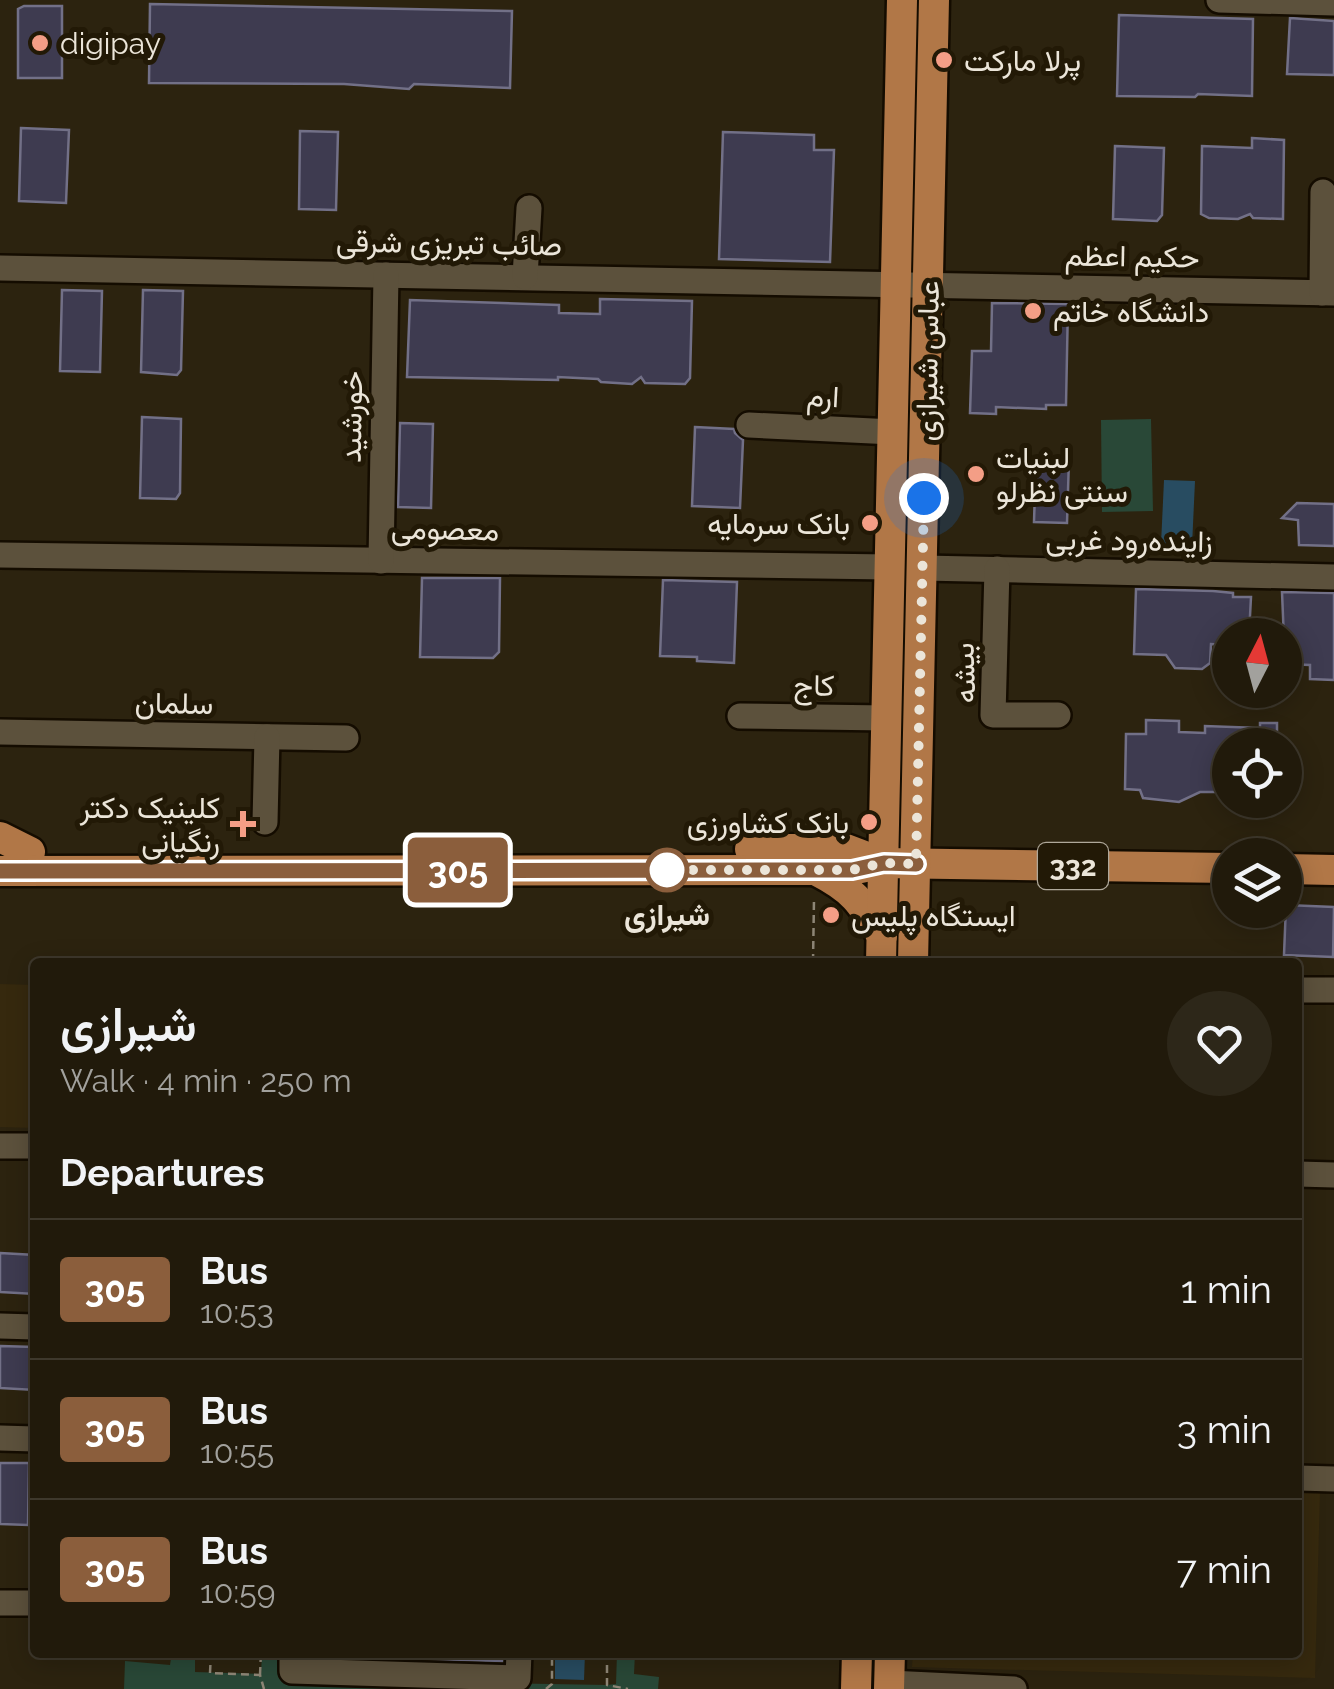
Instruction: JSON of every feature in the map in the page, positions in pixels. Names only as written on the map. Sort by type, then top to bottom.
[{"type":"main road","name":"عباس شیرازی","points":[[881,950],[902,0]]},
{"type":"main road","name":"عباس شیرازی","points":[[913,958],[934,0]]},
{"type":"main road","points":[[0,837],[15,852]]},
{"type":"main road","name":"332","points":[[15,852],[846,849],[884,863]]},
{"type":"main road","name":"332","points":[[0,871],[852,870],[884,863],[1212,868]]},
{"type":"main road","points":[[1302,869],[1334,870]]},
{"type":"main road","points":[[815,870],[853,893],[881,950]]},
{"type":"main road","points":[[883,904],[899,893],[914,902]]},
{"type":"main road","points":[[856,1689],[857,1658]]},
{"type":"street","points":[[1220,0],[1334,3]]},
{"type":"street","points":[[1322,192],[1328,293]]},
{"type":"street","points":[[525,277],[529,208]]},
{"type":"street","name":"صائب تبریزی شرقی","points":[[0,268],[928,285]]},
{"type":"street","name":"خورشید","points":[[380,560],[386,275]]},
{"type":"street","name":"حکیم اعظم","points":[[928,285],[1328,293]]},
{"type":"street","name":"ارم","points":[[750,425],[893,432]]},
{"type":"street","name":"معصومی","points":[[0,555],[890,567]]},
{"type":"street","name":"زاینده‌رود غربی","points":[[923,568],[1334,577]]},
{"type":"street","name":"بیشه","points":[[997,570],[993,715],[1058,715]]},
{"type":"street","name":"کاج","points":[[740,716],[887,718]]},
{"type":"street","name":"سلمان","points":[[0,732],[346,738]]},
{"type":"street","points":[[265,822],[268,737]]},
{"type":"street","points":[[1302,990],[1334,990]]},
{"type":"street","points":[[0,1146],[30,1146]]},
{"type":"street","points":[[1302,1174],[1334,1175]]},
{"type":"street","points":[[0,1326],[30,1327]]},
{"type":"street","points":[[0,1438],[30,1439]]},
{"type":"street","points":[[1302,1478],[1334,1479]]},
{"type":"street","points":[[0,1602],[30,1603]]},
{"type":"street","points":[[292,1658],[292,1672],[518,1678],[519,1658]]},
{"type":"street","points":[[889,1675],[1014,1689]]},
{"type":"path","points":[[813,958],[815,870]]},
{"type":"path","points":[[211,1658],[210,1673],[260,1674]]},
{"type":"path","points":[[261,1658],[264,1689]]},
{"type":"path","points":[[546,1689],[552,1684],[552,1658]]},
{"type":"path","points":[[607,1658],[607,1685],[628,1689]]},
{"type":"shaded area","points":[[0,984],[30,985],[30,1128],[0,1127]]},
{"type":"shaded area","points":[[1302,1491],[1320,1492],[1315,1678],[912,1667],[913,1658],[1302,1658]]},
{"type":"green space","points":[[1151,419],[1153,511],[1102,512],[1101,420]]},
{"type":"green space","points":[[171,1658],[195,1658],[195,1672],[261,1674],[262,1658],[284,1658],[286,1679],[607,1685],[616,1684],[617,1658],[635,1658],[634,1674],[659,1677],[658,1689],[124,1689],[125,1661],[170,1665]]},
{"type":"water","points":[[1164,480],[1195,481],[1192,546],[1161,544]]},
{"type":"water","points":[[555,1658],[585,1658],[584,1680],[555,1679]]},
{"type":"building","points":[[150,4],[512,11],[510,88],[149,83]]},
{"type":"building","name":"digipay","points":[[62,6],[62,78],[18,78],[18,9]]},
{"type":"building","points":[[1119,15],[1253,19],[1252,96],[1117,96]]},
{"type":"building","points":[[1290,18],[1334,21],[1334,75],[1287,74]]},
{"type":"building","points":[[21,128],[69,130],[66,203],[19,201]]},
{"type":"building","points":[[300,131],[338,132],[336,210],[299,209]]},
{"type":"building","points":[[723,132],[814,135],[814,150],[834,150],[830,262],[719,259]]},
{"type":"building","points":[[1252,138],[1284,140],[1283,219],[1253,218],[1250,214],[1238,219],[1209,218],[1201,214],[1202,146],[1252,148]]},
{"type":"building","points":[[1115,146],[1164,148],[1162,215],[1157,221],[1113,219]]},
{"type":"building","points":[[62,290],[102,291],[100,372],[60,371]]},
{"type":"building","points":[[143,290],[183,291],[181,370],[177,375],[141,372]]},
{"type":"building","points":[[600,299],[692,301],[690,378],[685,384],[645,383],[641,377],[632,384],[558,377],[407,377],[410,300],[559,305],[559,313],[600,314]]},
{"type":"building","points":[[992,303],[1068,304],[1066,405],[1046,405],[1046,409],[996,407],[996,414],[970,413],[972,351],[991,351]]},
{"type":"building","points":[[142,417],[181,419],[180,493],[176,499],[140,498]]},
{"type":"building","points":[[400,423],[433,424],[431,508],[398,507]]},
{"type":"building","points":[[695,427],[734,429],[743,440],[740,508],[692,506]]},
{"type":"building","points":[[1036,458],[1069,459],[1067,523],[1034,522]]},
{"type":"building","points":[[1297,503],[1334,504],[1334,546],[1299,545],[1298,520],[1282,518]]},
{"type":"building","points":[[422,578],[500,578],[499,652],[493,658],[420,657]]},
{"type":"building","points":[[663,580],[737,582],[734,663],[660,656]]},
{"type":"building","points":[[1136,589],[1213,591],[1251,597],[1250,618],[1212,618],[1210,663],[1202,669],[1175,668],[1166,655],[1134,654]]},
{"type":"building","points":[[1282,592],[1334,593],[1334,680],[1310,679],[1310,665],[1302,665],[1302,618],[1283,618]]},
{"type":"building","points":[[1146,720],[1179,721],[1179,732],[1205,733],[1205,726],[1260,728],[1212,728],[1212,792],[1200,792],[1179,802],[1143,798],[1140,790],[1125,789],[1126,734],[1146,734]]},
{"type":"building","points":[[1260,723],[1277,723],[1277,728],[1260,728]]},
{"type":"building","points":[[1302,906],[1334,907],[1333,957],[1284,955],[1285,928],[1302,928]]},
{"type":"building","points":[[0,1253],[30,1255],[30,1294],[0,1292]]},
{"type":"building","points":[[0,1346],[30,1347],[30,1390],[0,1388]]},
{"type":"building","points":[[0,1463],[29,1463],[28,1525],[0,1524]]},
{"type":"building","points":[[403,1658],[502,1658],[502,1661]]},
{"type":"bus line","name":"305","points":[[0,871],[852,870],[884,863],[916,864]]},
{"type":"place","name":"digipay","points":[[40,43]]},
{"type":"place","name":"پرلا مارکت","points":[[944,60]]},
{"type":"place","name":"دانشگاه خاتم","points":[[1033,311]]},
{"type":"place","name":"لبنیات سنتی نظرلو","points":[[976,474]]},
{"type":"place","name":"بانک سرمایه","points":[[870,523]]},
{"type":"place","name":"بانک کشاورزی","points":[[869,822]]},
{"type":"place","name":"کلینیک دکتر رنگیانی","points":[[243,824]]},
{"type":"place","name":"شیرازی","points":[[667,870]]},
{"type":"place","name":"ایستگاه پلیس","points":[[831,915]]},
{"type":"route","points":[[667,870],[662,870],[852,870],[884,863],[916,864],[924,498]]}]
